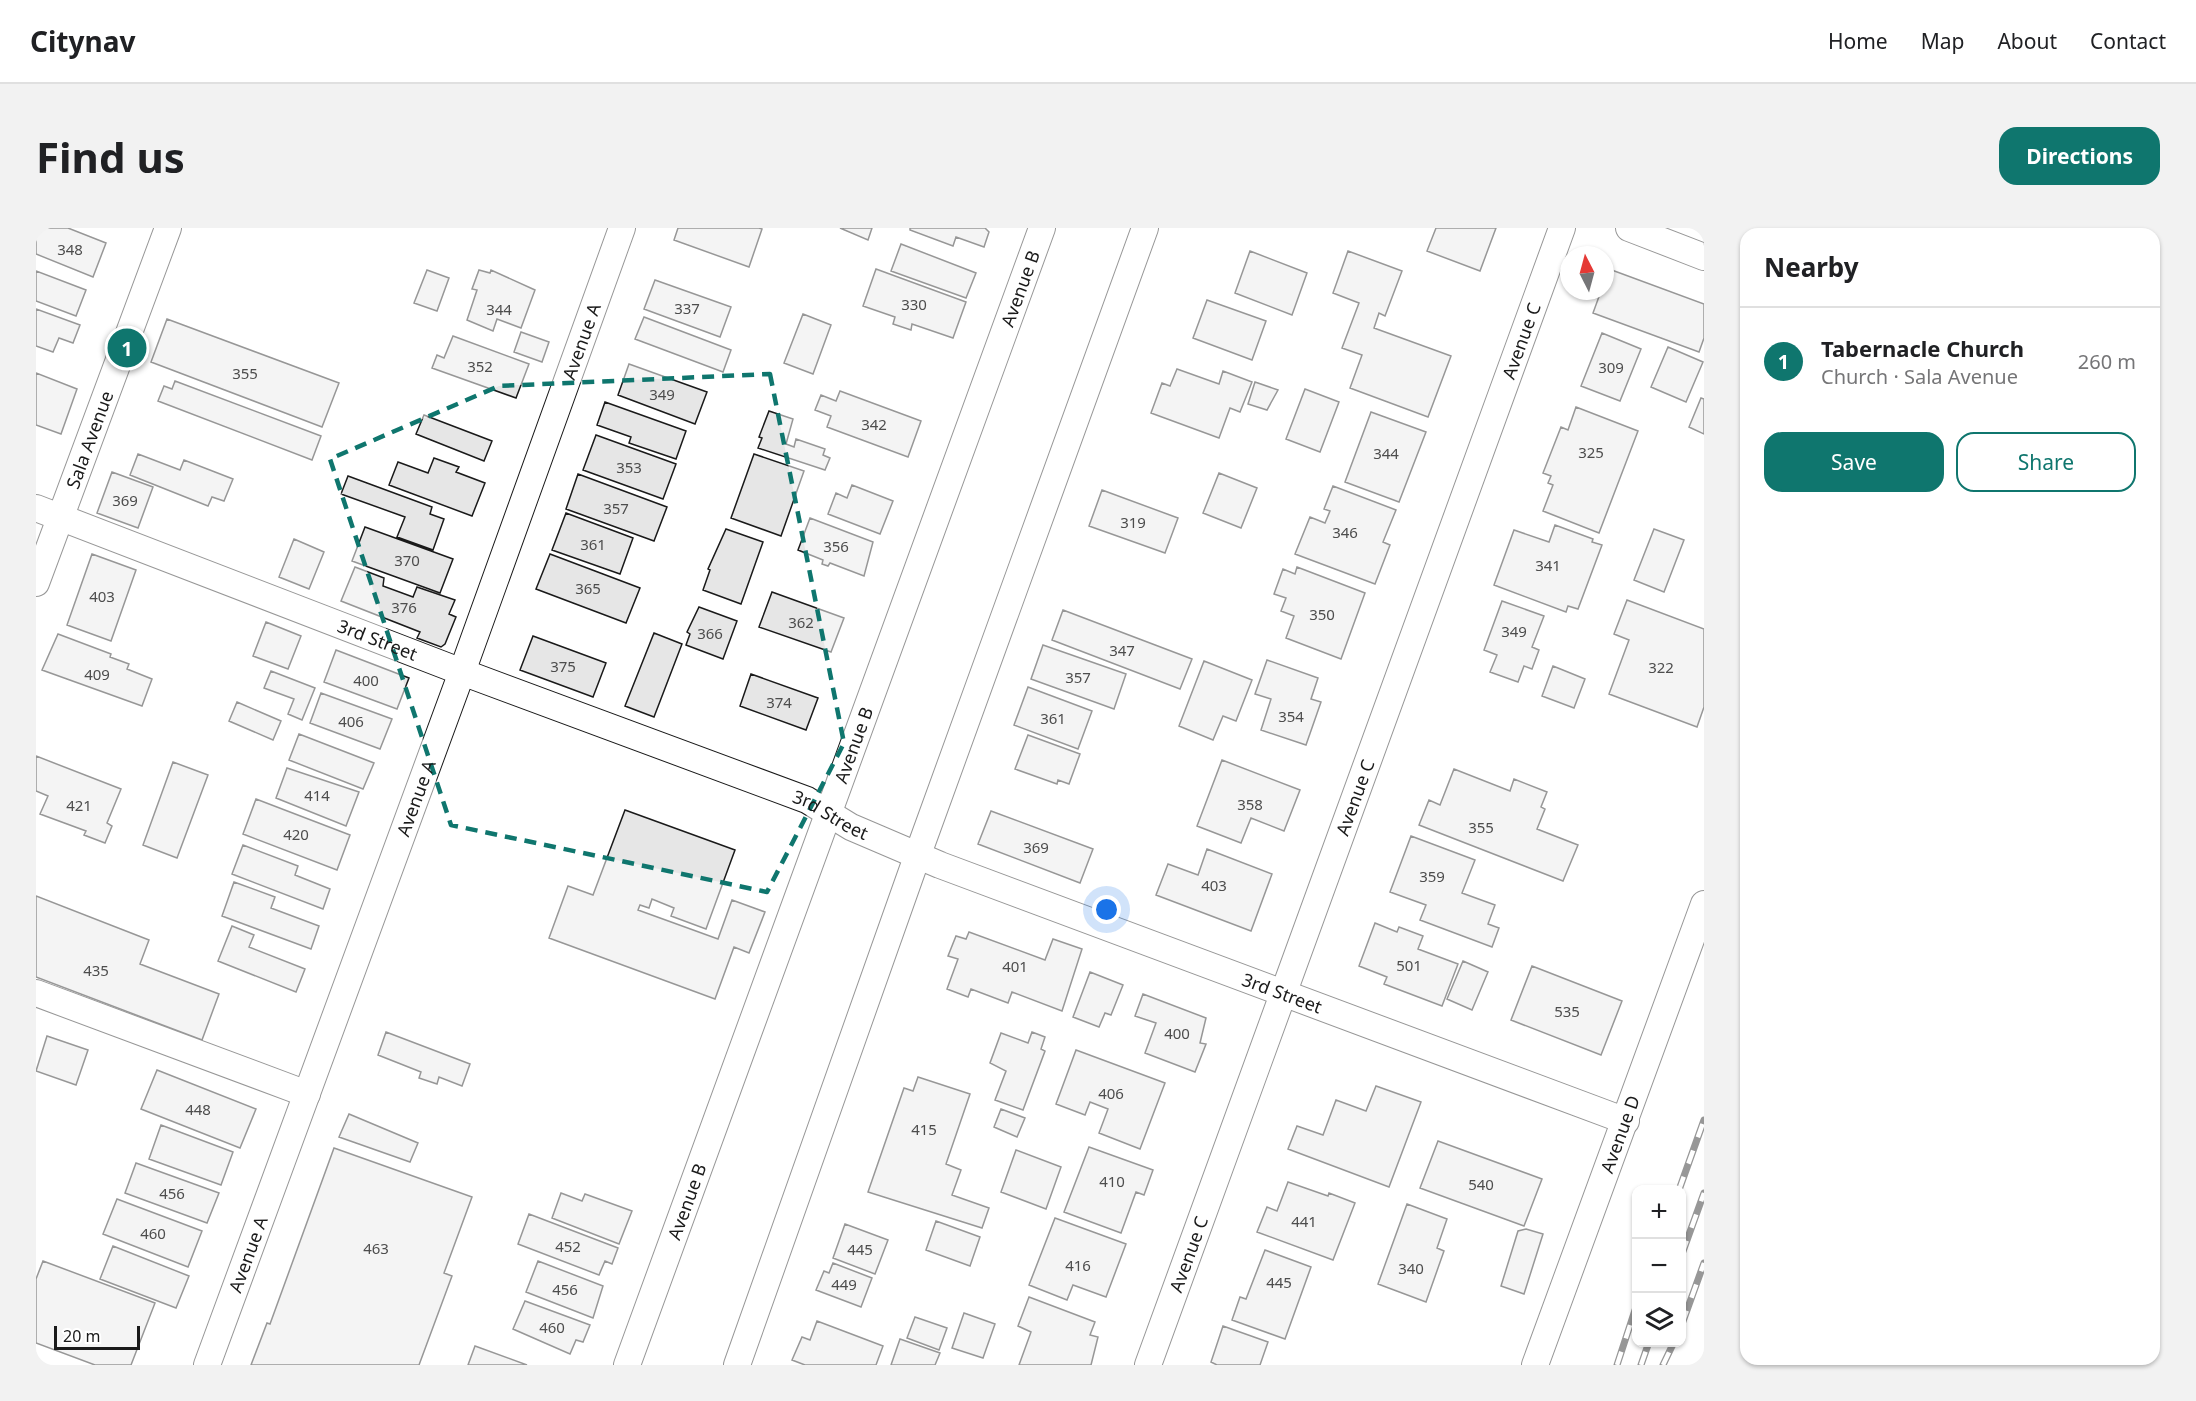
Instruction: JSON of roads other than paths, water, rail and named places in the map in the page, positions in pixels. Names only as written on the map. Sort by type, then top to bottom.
[{"type":"street","name":"Sala Avenue","points":[[36,583],[168,228]]},
{"type":"street","name":"Avenue A","points":[[207,1365],[462,672],[621,228]]},
{"type":"street","name":"Avenue B","points":[[627,1365],[1042,228]]},
{"type":"street","points":[[737,1365],[918,854],[1145,228]]},
{"type":"street","name":"Avenue C","points":[[1148,1365],[1562,228]]},
{"type":"street","points":[[1629,228],[1704,257]]},
{"type":"street","name":"3rd Street","points":[[36,508],[462,672],[807,800],[851,827],[940,865],[1626,1121]]},
{"type":"street","name":"Avenue D","points":[[1535,1365],[1704,904]]},
{"type":"street","points":[[36,993],[308,1094]]},
{"type":"railway","points":[[1681,1185],[1704,1120]]},
{"type":"railway","points":[[1686,1243],[1704,1193]]},
{"type":"railway","points":[[1686,1313],[1704,1263]]},
{"type":"railway","points":[[1617,1365],[1632,1319]]},
{"type":"railway","points":[[1641,1365],[1647,1347]]},
{"type":"railway","points":[[1663,1365],[1672,1347]]},
{"type":"place","name":"Tabernacle Church","points":[[127,348]]}]
